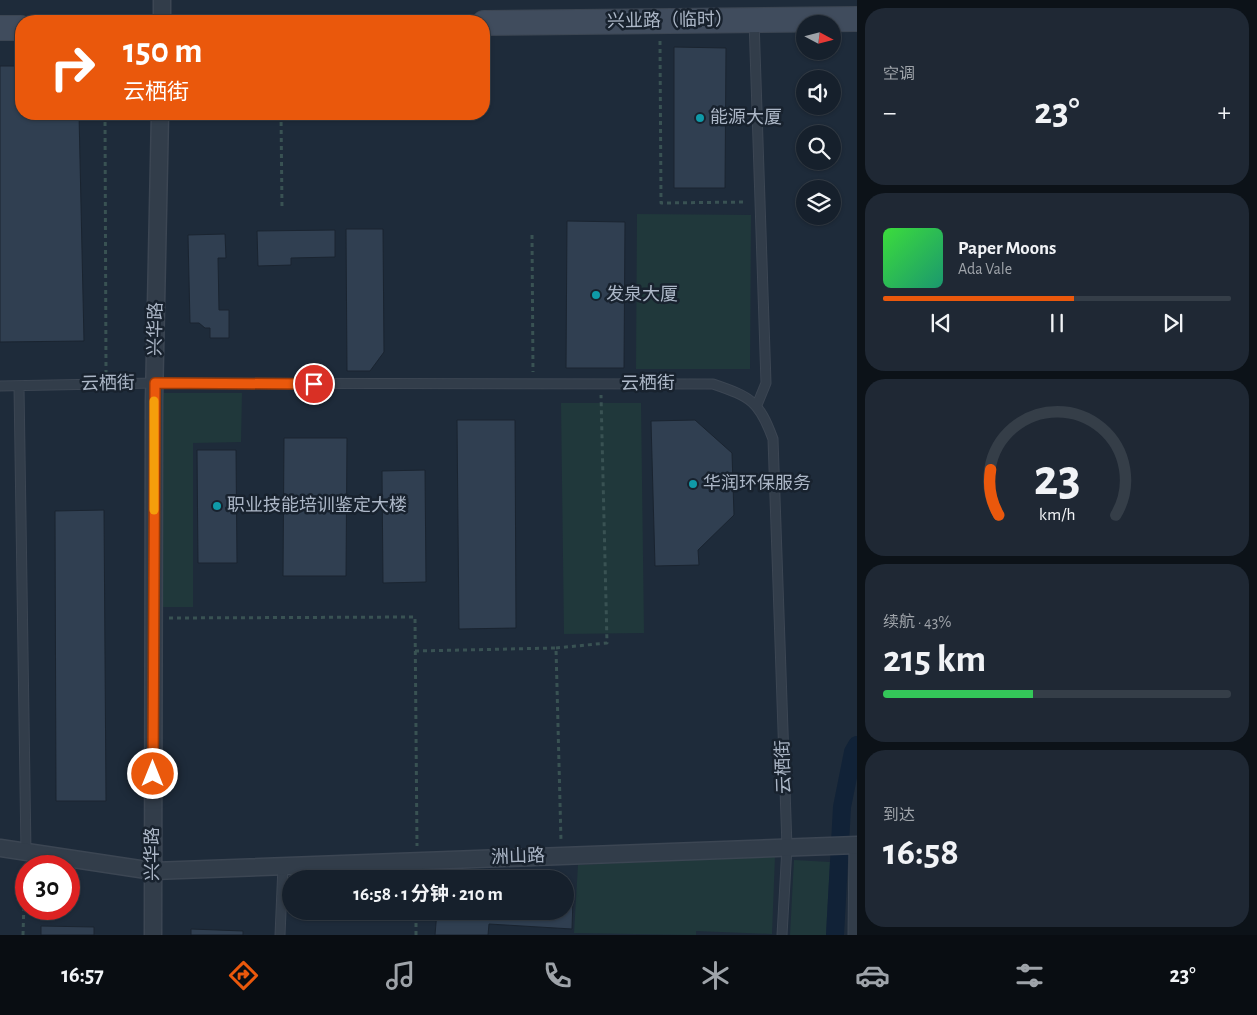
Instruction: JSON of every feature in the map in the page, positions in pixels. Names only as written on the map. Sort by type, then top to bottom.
[{"type":"main road","name":"兴业路（临时）","points":[[490,23],[857,19]]},
{"type":"main road","points":[[0,28],[15,28]]},
{"type":"street","points":[[162,0],[162,15]]},
{"type":"street","name":"兴华路","points":[[153,935],[155,383],[160,120]]},
{"type":"street","name":"洲山路","points":[[0,848],[153,872],[855,845]]},
{"type":"lane","points":[[754,20],[766,384],[756,405]]},
{"type":"lane","name":"云栖街","points":[[0,386],[155,383],[713,384],[740,393],[756,405],[773,439],[787,847],[782,935]]},
{"type":"lane","points":[[19,386],[26,852]]},
{"type":"lane","points":[[853,935],[855,845]]},
{"type":"lane","points":[[280,935],[283,866]]},
{"type":"path","points":[[660,34],[661,203],[760,202]]},
{"type":"path","points":[[105,120],[106,384]]},
{"type":"path","points":[[281,120],[282,208]]},
{"type":"path","points":[[532,235],[533,384]]},
{"type":"path","points":[[415,651],[556,648],[607,643],[601,384]]},
{"type":"path","points":[[154,618],[415,617],[418,861]]},
{"type":"path","points":[[556,648],[561,856]]},
{"type":"path","points":[[24,935],[26,852]]},
{"type":"path","points":[[416,920],[416,935]]},
{"type":"green space","points":[[637,214],[751,215],[750,369],[636,369]]},
{"type":"green space","points":[[161,393],[242,393],[241,442],[193,443],[193,607],[161,607]]},
{"type":"green space","points":[[561,403],[641,403],[644,633],[564,634]]},
{"type":"green space","points":[[775,856],[772,934],[696,931],[696,935],[574,933],[578,865]]},
{"type":"green space","points":[[794,860],[830,862],[826,935],[790,935]]},
{"type":"building","name":"能源大厦","points":[[674,47],[726,48],[725,188],[674,188]]},
{"type":"building","points":[[0,66],[15,66],[15,120],[79,120],[84,341],[0,342]]},
{"type":"building","name":"发泉大厦","points":[[567,221],[625,222],[624,368],[566,368]]},
{"type":"building","points":[[346,229],[383,229],[384,352],[370,371],[347,371]]},
{"type":"building","points":[[335,230],[335,257],[291,258],[291,265],[258,266],[257,231]]},
{"type":"building","points":[[225,234],[226,258],[218,258],[219,310],[229,310],[229,338],[210,338],[210,328],[205,328],[199,323],[190,323],[188,235]]},
{"type":"building","points":[[457,420],[515,420],[516,628],[459,629]]},
{"type":"building","name":"华润环保服务","points":[[695,420],[732,453],[734,515],[698,550],[699,565],[655,566],[651,421]]},
{"type":"building","points":[[284,438],[347,438],[346,576],[283,576]]},
{"type":"building","name":"职业技能培训鉴定大楼","points":[[197,450],[236,450],[237,563],[198,563]]},
{"type":"building","points":[[425,470],[426,582],[383,583],[382,471]]},
{"type":"building","points":[[104,510],[106,801],[56,801],[55,511]]},
{"type":"building","points":[[436,920],[572,920],[572,929],[489,924],[488,935],[435,935]]},
{"type":"building","points":[[41,926],[94,927],[94,935],[41,935]]},
{"type":"building","points":[[191,929],[243,931],[243,935],[191,935]]},
{"type":"waterway","points":[[835,935],[842,807],[853,752],[857,745]]},
{"type":"slow traffic","points":[[154,401],[154,510]]},
{"type":"place","name":"能源大厦","points":[[700,118]]},
{"type":"place","name":"发泉大厦","points":[[596,295]]},
{"type":"place","name":"华润环保服务","points":[[693,484]]},
{"type":"place","name":"职业技能培训鉴定大楼","points":[[217,506]]},
{"type":"route","points":[[153,774],[155,383],[314,384]]}]
